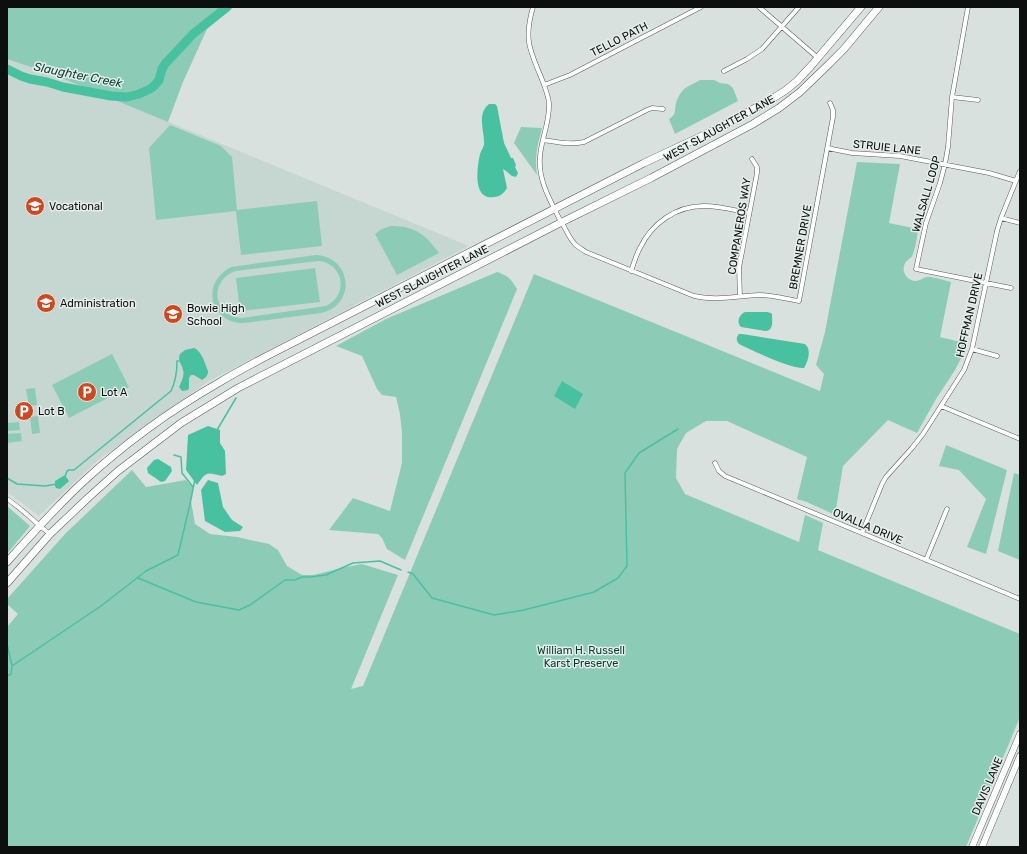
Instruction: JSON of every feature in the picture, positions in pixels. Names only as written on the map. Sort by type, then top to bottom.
[{"type":"main road","name":"WEST SLAUGHTER LANE","points":[[7,562],[39,526],[82,482],[124,447],[171,413],[220,382],[266,357],[644,163],[726,125],[768,101],[797,81],[861,7]]},
{"type":"main road","name":"WEST SLAUGHTER LANE","points":[[7,584],[50,534],[88,497],[118,471],[181,423],[238,388],[651,178],[731,136],[778,108],[800,92],[844,48],[879,7]]},
{"type":"main road","points":[[726,125],[731,136]]},
{"type":"main road","points":[[232,376],[238,388]]},
{"type":"main road","name":"DAVIS LANE","points":[[972,847],[1020,734]]},
{"type":"main road","name":"DAVIS LANE","points":[[982,847],[1020,756]]},
{"type":"street","name":"BREMNER DRIVE","points":[[533,7],[528,25],[530,51],[544,85],[549,103],[549,114],[540,158],[541,177],[570,238],[575,244],[595,256],[682,292],[701,298],[718,299],[765,295],[799,301],[833,117],[833,110],[830,103]]},
{"type":"street","name":"TELLO PATH","points":[[544,85],[570,75],[701,7]]},
{"type":"street","points":[[759,7],[818,58]]},
{"type":"street","points":[[724,71],[758,52],[799,7]]},
{"type":"street","name":"WALSALL LOOP","points":[[968,7],[952,97],[948,147],[945,164],[926,223],[916,269],[985,283]]},
{"type":"street","points":[[952,97],[978,100]]},
{"type":"street","points":[[543,140],[566,144],[578,144],[647,110],[652,108],[663,109]]},
{"type":"street","name":"STRUIE LANE","points":[[827,148],[852,153],[900,156],[989,173],[1016,181]]},
{"type":"street","name":"COMPANEROS WAY","points":[[740,296],[739,268],[757,167],[752,159]]},
{"type":"street","name":"HOFFMAN DRIVE","points":[[862,533],[886,477],[912,448],[964,370],[972,350],[985,283],[1001,218],[1020,171]]},
{"type":"street","points":[[632,271],[639,249],[647,236],[659,222],[675,212],[693,207],[704,206],[749,213]]},
{"type":"street","points":[[1001,218],[1020,224]]},
{"type":"street","points":[[985,283],[1011,288]]},
{"type":"street","points":[[972,350],[997,356]]},
{"type":"street","points":[[941,406],[1020,439]]},
{"type":"street","name":"OVALLA DRIVE","points":[[715,463],[719,471],[726,476],[1020,598]]},
{"type":"street","points":[[7,499],[50,534]]},
{"type":"street","points":[[926,560],[947,508]]},
{"type":"shaded area","name":"Bowie High School","points":[[7,59],[57,76],[469,246],[209,381],[98,460],[39,516],[7,492]]},
{"type":"shaded area","points":[[489,104],[495,104],[497,106],[504,143],[511,158],[513,158],[518,173],[516,177],[512,176],[503,169],[507,188],[502,194],[495,197],[488,197],[483,194],[479,189],[477,175],[480,154],[484,145],[482,118],[485,108]]},
{"type":"shaded area","points":[[745,312],[771,313],[772,325],[770,329],[765,331],[741,327],[739,325],[739,319]]},
{"type":"shaded area","points":[[739,334],[805,344],[809,352],[808,359],[804,368],[790,366],[739,344],[737,342],[737,338]]},
{"type":"shaded area","points":[[194,348],[203,358],[208,374],[202,380],[194,375],[191,375],[189,378],[188,390],[182,391],[179,387],[184,374],[179,361],[179,356],[185,350]]},
{"type":"shaded area","points":[[562,381],[583,394],[575,409],[554,396]]},
{"type":"shaded area","points":[[208,426],[220,430],[220,443],[225,451],[226,474],[222,476],[210,473],[207,474],[197,485],[186,470],[188,435]]},
{"type":"shaded area","points":[[158,459],[171,467],[172,471],[165,481],[161,482],[148,473],[147,468],[154,460]]},
{"type":"shaded area","points":[[65,475],[69,481],[60,489],[56,488],[55,481]]},
{"type":"shaded area","points":[[208,480],[218,483],[223,507],[232,520],[243,527],[240,531],[225,532],[205,521],[201,490]]},
{"type":"green space","points":[[7,7],[234,7],[207,29],[183,82],[168,122],[57,76],[7,59]]},
{"type":"green space","points":[[700,80],[714,80],[720,83],[728,84],[733,88],[738,101],[675,134],[669,119],[674,114],[678,98],[684,89]]},
{"type":"green space","points":[[170,125],[221,146],[232,157],[237,210],[317,201],[322,246],[241,255],[236,211],[156,220],[149,148]]},
{"type":"green space","points":[[521,127],[542,128],[536,157],[537,175],[514,143]]},
{"type":"green space","name":"William H. Russell Karst Preserve","points":[[857,162],[900,164],[889,223],[918,229],[916,245],[911,258],[905,263],[904,266],[905,275],[909,279],[918,281],[925,277],[929,277],[951,282],[940,337],[965,343],[962,356],[955,370],[936,399],[917,433],[888,420],[843,466],[835,515],[797,499],[807,457],[727,421],[706,421],[686,433],[677,449],[676,478],[685,494],[799,542],[805,515],[823,523],[818,550],[1020,634],[1020,717],[966,847],[7,847],[7,627],[18,614],[7,604],[7,599],[65,534],[132,470],[146,487],[186,480],[193,488],[191,501],[195,524],[210,534],[237,537],[269,544],[278,550],[287,566],[302,575],[314,575],[362,564],[398,575],[351,689],[363,686],[534,274],[820,391],[824,374],[816,365],[825,332]]},
{"type":"green space","points":[[391,226],[399,226],[419,232],[439,253],[397,275],[375,234],[382,229]]},
{"type":"green space","points":[[316,255],[328,258],[337,264],[343,272],[346,282],[345,292],[340,301],[333,308],[321,313],[244,323],[232,321],[223,316],[217,310],[213,301],[215,282],[221,274],[231,267]],"holes":[[[318,261],[327,263],[338,273],[340,287],[338,295],[326,306],[242,318],[232,316],[225,312],[220,305],[218,290],[221,282],[227,276],[236,271]]]},
{"type":"green space","points":[[315,268],[320,302],[240,311],[236,278]]},
{"type":"green space","points":[[497,272],[509,278],[517,289],[405,560],[387,549],[382,538],[378,534],[329,530],[353,498],[390,511],[402,463],[402,433],[396,397],[382,395],[377,389],[362,356],[336,346],[386,319]]},
{"type":"green space","name":"Lot A","points":[[112,354],[129,387],[69,418],[52,385]]},
{"type":"green space","points":[[35,388],[37,405],[29,406],[26,389]]},
{"type":"green space","points":[[38,416],[40,433],[32,434],[30,417]]},
{"type":"green space","points":[[19,422],[20,430],[7,431],[7,423]]},
{"type":"green space","points":[[21,433],[22,441],[7,443],[7,434]]},
{"type":"green space","points":[[946,445],[1007,470],[986,554],[967,547],[986,499],[959,470],[939,466]]},
{"type":"green space","points":[[1014,473],[1020,475],[1020,560],[998,551]]},
{"type":"green space","points":[[7,506],[30,526],[7,554]]},
{"type":"waterway","name":"Slaughter Creek","points":[[7,69],[30,79],[63,87],[111,96],[127,97],[139,94],[154,86],[159,80],[165,64],[193,34],[227,7]]},
{"type":"waterway","points":[[65,477],[67,471],[74,470],[171,391],[176,377],[177,361],[179,361]]},
{"type":"waterway","points":[[217,430],[236,398]]},
{"type":"waterway","points":[[408,572],[413,574],[432,598],[494,615],[524,610],[594,592],[618,578],[627,566],[625,473],[639,453],[678,429]]},
{"type":"waterway","points":[[174,455],[181,457],[182,473],[193,487]]},
{"type":"waterway","points":[[7,478],[17,484],[45,486],[57,484]]},
{"type":"waterway","points":[[7,676],[11,674],[12,666],[101,606],[146,571],[178,555],[195,479]]},
{"type":"waterway","points":[[138,578],[196,602],[239,610],[250,605],[285,580],[295,580],[302,577],[326,575],[353,563],[380,561],[401,570]]},
{"type":"waterway","points":[[7,644],[12,666]]},
{"type":"place","name":"Vocational","points":[[35,206]]},
{"type":"place","name":"Administration","points":[[46,303]]},
{"type":"place","name":"Bowie High School","points":[[173,314]]},
{"type":"place","name":"Lot A","points":[[87,392]]},
{"type":"place","name":"Lot B","points":[[24,411]]}]
